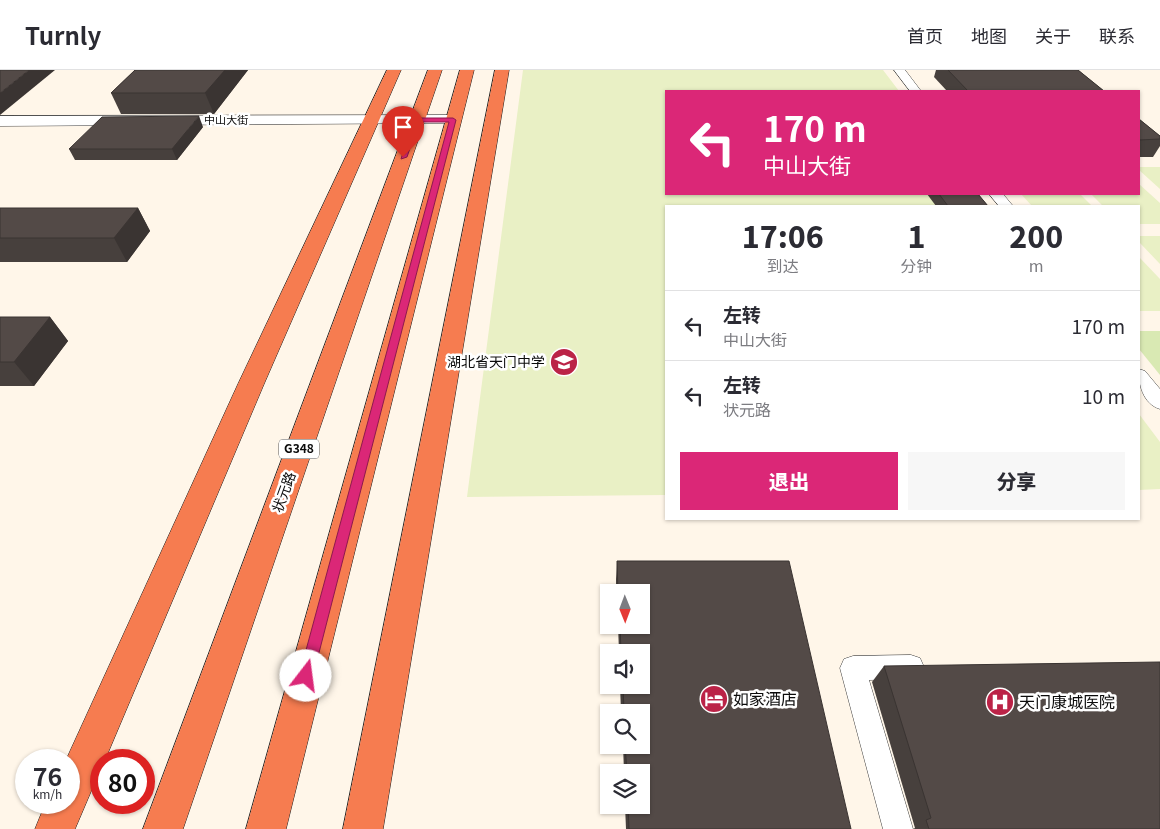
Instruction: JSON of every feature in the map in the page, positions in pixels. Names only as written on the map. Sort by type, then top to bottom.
[{"type":"highway","points":[[80,772],[250,384],[394,70]]},
{"type":"highway","name":"状元路","points":[[163,829],[435,70]]},
{"type":"highway","points":[[266,829],[467,70]]},
{"type":"highway","points":[[363,829],[502,70]]},
{"type":"highway","points":[[55,829],[61,814]]},
{"type":"street","name":"中山大街","points":[[0,120],[453,120]]},
{"type":"lane","points":[[899,70],[915,90]]},
{"type":"lane","points":[[997,195],[1005,205]]},
{"type":"lane","points":[[1140,376],[1160,402]]},
{"type":"lane","points":[[898,829],[853,668],[932,667]]},
{"type":"green space","name":"湖北省天门中学","points":[[523,70],[883,70],[898,90],[665,90],[665,195],[976,195],[984,205],[665,205],[665,495],[467,497]]},
{"type":"green space","points":[[1140,167],[1160,167],[1160,189],[1140,171]]},
{"type":"green space","points":[[1140,185],[1160,203],[1160,224],[1140,224],[1140,205],[1102,205],[1092,195],[1140,195]]},
{"type":"green space","points":[[1022,195],[1081,195],[1091,205],[1031,205]]},
{"type":"green space","points":[[1140,236],[1160,236],[1160,264],[1140,243]]},
{"type":"green space","points":[[1140,258],[1160,279],[1160,311],[1140,311]]},
{"type":"green space","points":[[1140,331],[1160,331],[1160,375],[1140,350]]},
{"type":"green space","points":[[1140,415],[1160,442],[1160,489],[1140,490]]},
{"type":"building","points":[[0,70],[29,70],[0,93]]},
{"type":"building","points":[[135,70],[225,70],[205,93],[111,93]]},
{"type":"building","points":[[948,70],[1078,70],[1103,90],[967,90]]},
{"type":"building","points":[[199,116],[172,149],[69,149],[102,117]]},
{"type":"building","points":[[1140,120],[1160,136],[1160,139],[1140,140]]},
{"type":"building","points":[[940,195],[979,195],[987,205],[947,205]]},
{"type":"building","points":[[0,208],[138,208],[114,238],[0,238]]},
{"type":"building","points":[[0,317],[50,317],[14,362],[0,362]]},
{"type":"building","name":"如家酒店","points":[[617,561],[789,561],[851,829],[629,829],[628,814],[650,814],[650,764],[626,764],[626,754],[650,754],[650,704],[624,704],[623,694],[650,694],[650,644],[621,644],[620,634],[650,634],[650,584],[618,584]]},
{"type":"building","points":[[1160,662],[1160,829],[929,829],[926,820],[931,818],[884,666]]},
{"type":"place","name":"湖北省天门中学","points":[[564,362]]},
{"type":"place","name":"如家酒店","points":[[714,699]]},
{"type":"place","name":"天门康城医院","points":[[1000,702]]},
{"type":"route","points":[[306,676],[453,120],[416,120],[403,157]]}]
